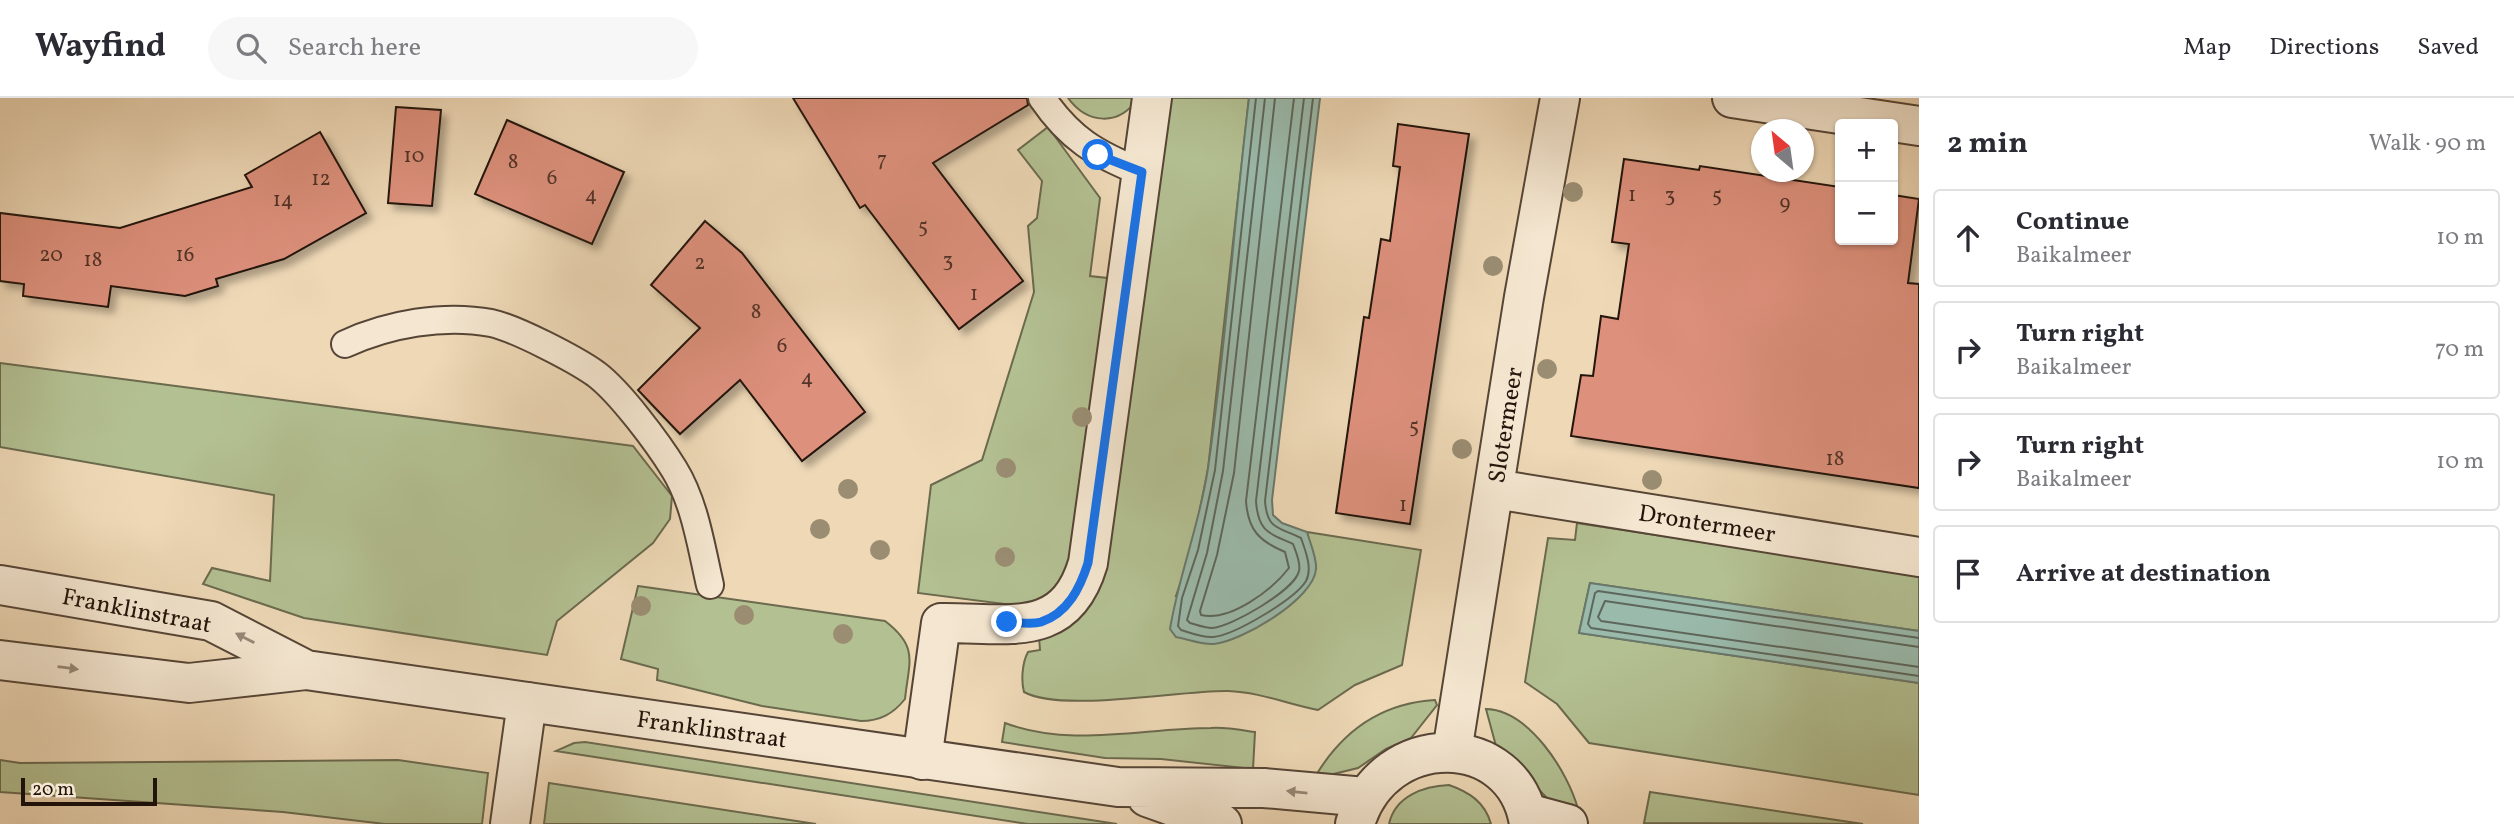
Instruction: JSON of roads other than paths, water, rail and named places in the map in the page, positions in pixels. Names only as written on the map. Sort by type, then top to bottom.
[{"type":"street","points":[[922,760],[941,623],[1040,622],[1064,608],[1080,588],[1084,576],[1152,98]]},
{"type":"street","name":"Slotermeer","points":[[1452,752],[1524,297],[1560,98]]},
{"type":"street","points":[[1732,98],[1919,125]]},
{"type":"street","name":"Drontermeer","points":[[1495,489],[1919,556]]},
{"type":"street","name":"Franklinstraat","points":[[0,585],[211,621],[306,670]]},
{"type":"street","name":"Franklinstraat","points":[[0,660],[189,683],[306,670],[1118,787],[1264,788],[1360,811]]},
{"type":"street","points":[[510,824],[527,702]]},
{"type":"street","points":[[1360,811],[1381,777],[1402,762],[1426,753],[1452,752],[1477,758],[1499,772],[1516,790],[1528,818],[1568,824]]},
{"type":"street","name":"Franklinstraat","points":[[1118,787],[1222,824]]},
{"type":"lane","points":[[1042,98],[1057,121],[1098,155],[1142,172]]},
{"type":"lane","points":[[345,344],[369,333],[416,323],[492,323],[540,344],[597,375],[636,419],[674,470],[692,509],[710,585]]},
{"type":"water","points":[[1249,98],[1320,98],[1272,500],[1273,515],[1282,523],[1307,532],[1316,569],[1312,581],[1303,593],[1275,617],[1241,635],[1209,644],[1176,637],[1170,629],[1208,468]]},
{"type":"water","points":[[1590,583],[1919,631],[1919,683],[1579,633]]}]
